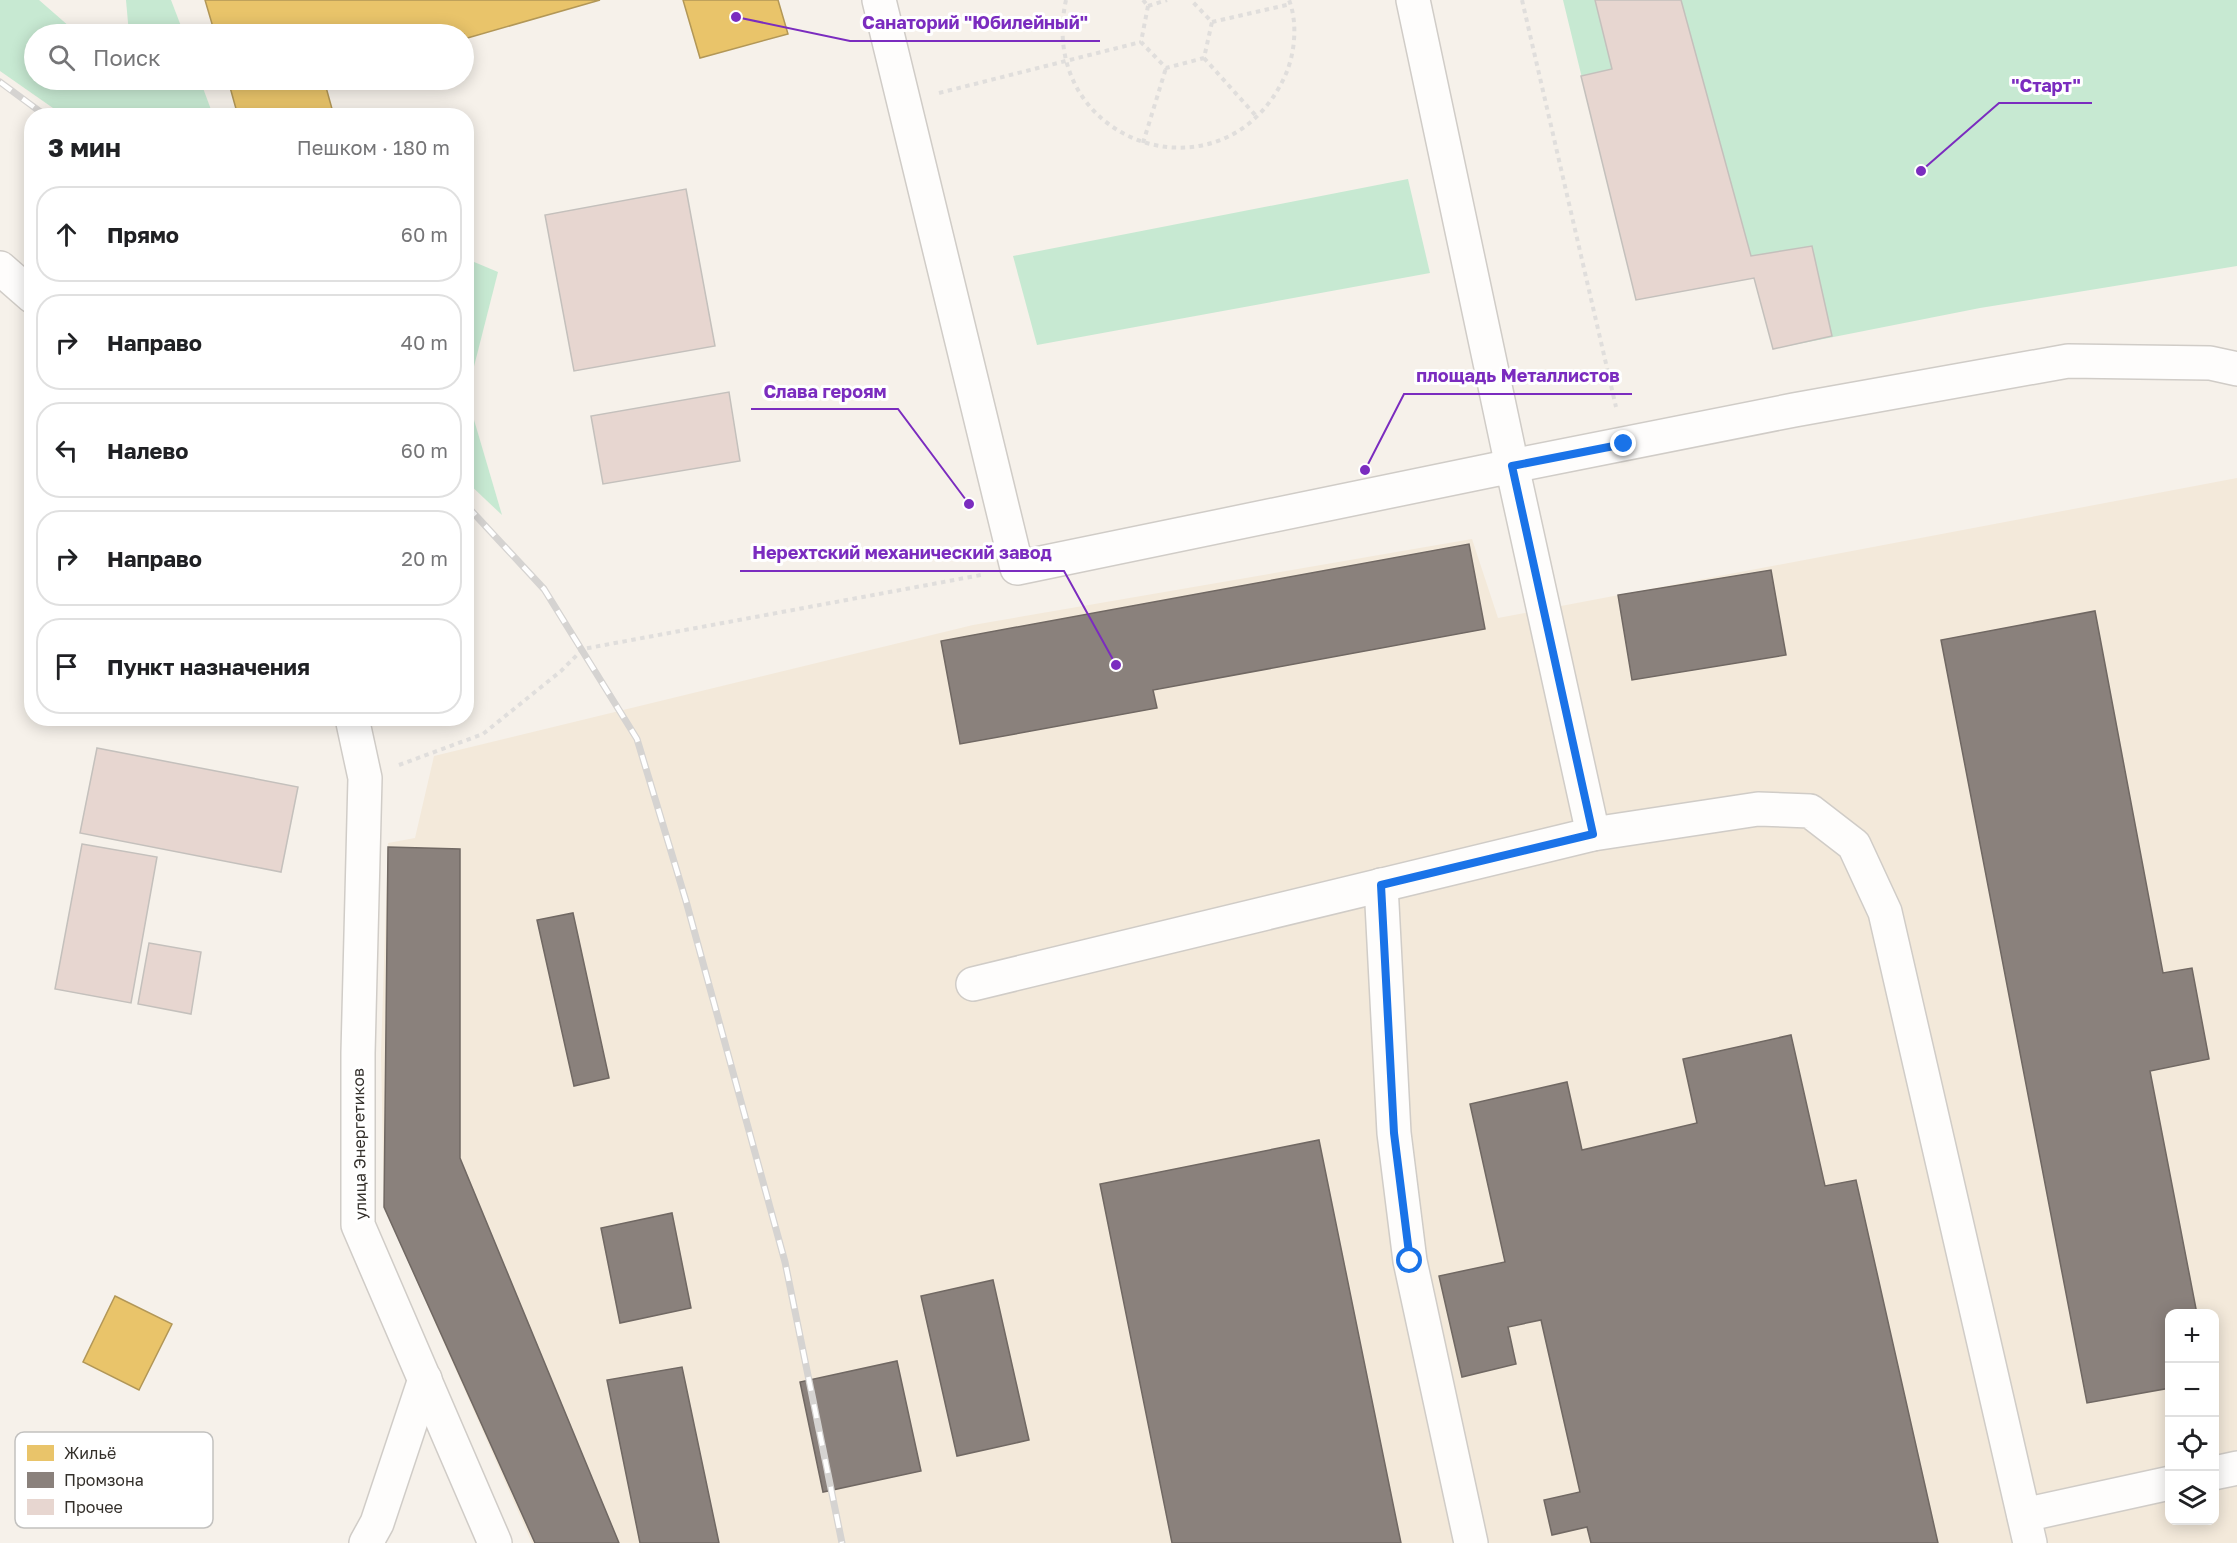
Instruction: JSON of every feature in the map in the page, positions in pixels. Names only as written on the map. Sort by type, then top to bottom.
[{"type":"street","points":[[879,0],[1017,568],[1794,410],[2068,361],[2210,363],[2237,369]]},
{"type":"street","points":[[1413,0],[1593,834]]},
{"type":"street","points":[[0,268],[24,289]]},
{"type":"street","name":"улица Энергетиков","points":[[354,726],[365,778],[358,1053],[358,1225],[495,1543]]},
{"type":"street","points":[[973,984],[1593,834],[1758,809],[1810,811],[1854,845],[1885,912],[2027,1529],[2165,1484]]},
{"type":"street","points":[[1381,885],[1394,1133],[1410,1261],[1471,1543]]},
{"type":"street","points":[[366,1543],[377,1524],[425,1379]]},
{"type":"street","points":[[2219,1472],[2237,1468]]},
{"type":"path","points":[[1066,0],[1061,32],[1065,63],[1082,98],[1108,126],[1143,143],[1173,148],[1203,145],[1232,135],[1257,117],[1277,93],[1289,66],[1294,35],[1290,2],[1212,22]]},
{"type":"path","points":[[1143,0],[1148,6]]},
{"type":"path","points":[[1148,6],[1167,0]]},
{"type":"path","points":[[1191,0],[1212,22]]},
{"type":"path","points":[[1522,0],[1616,407]]},
{"type":"path","points":[[1140,42],[1148,6]]},
{"type":"path","points":[[1204,58],[1212,22]]},
{"type":"path","points":[[904,101],[1065,63],[1140,42]]},
{"type":"path","points":[[1140,42],[1166,68]]},
{"type":"path","points":[[1204,58],[1257,117]]},
{"type":"path","points":[[1166,68],[1204,58]]},
{"type":"path","points":[[1143,143],[1166,68]]},
{"type":"path","points":[[365,778],[483,734],[561,671],[583,649],[1017,568]]},
{"type":"shaded area","points":[[2237,478],[2237,1543],[532,1543],[384,1207],[381,1054],[388,843],[415,838],[434,756],[973,625],[1472,539],[1498,618]]},
{"type":"green space","points":[[0,0],[39,0],[67,24],[24,24],[24,88],[0,71]]},
{"type":"green space","points":[[126,0],[171,0],[180,24],[128,24]]},
{"type":"green space","points":[[1563,0],[2237,0],[2237,266],[1980,308],[1773,349],[1754,278],[1636,300]]},
{"type":"green space","points":[[27,90],[204,90],[210,108],[53,108]]},
{"type":"green space","points":[[1408,179],[1430,273],[1037,345],[1013,256]]},
{"type":"green space","points":[[474,262],[498,272],[474,366]]},
{"type":"green space","points":[[474,420],[502,515],[474,489]]},
{"type":"building: Жильё","points":[[205,0],[600,0],[474,36],[474,24],[212,24]]},
{"type":"building: Жильё","points":[[683,0],[778,0],[788,34],[700,58]]},
{"type":"building: Жильё","points":[[231,90],[327,90],[332,108],[236,108]]},
{"type":"building: Жильё","points":[[115,1296],[172,1324],[139,1390],[83,1362]]},
{"type":"building: Промзона","points":[[1469,544],[1485,629],[1153,690],[1157,708],[960,744],[941,641]]},
{"type":"building: Промзона","points":[[1771,570],[1786,655],[1632,680],[1618,595]]},
{"type":"building: Промзона","points":[[2095,611],[2163,973],[2192,968],[2209,1059],[2150,1071],[2196,1309],[2165,1309],[2165,1389],[2087,1403],[1941,640]]},
{"type":"building: Промзона","points":[[388,847],[460,849],[460,1158],[619,1543],[535,1543],[384,1207]]},
{"type":"building: Промзона","points":[[573,913],[609,1078],[574,1086],[537,920]]},
{"type":"building: Промзона","points":[[1791,1035],[1825,1186],[1856,1180],[1938,1543],[1591,1543],[1587,1527],[1552,1535],[1544,1500],[1580,1492],[1541,1320],[1508,1327],[1516,1364],[1462,1377],[1439,1276],[1505,1262],[1470,1104],[1567,1082],[1582,1150],[1697,1123],[1683,1059]]},
{"type":"building: Промзона","points":[[1319,1140],[1401,1543],[1172,1543],[1100,1184]]},
{"type":"building: Промзона","points":[[672,1213],[691,1308],[620,1323],[601,1228]]},
{"type":"building: Промзона","points":[[993,1280],[1029,1440],[957,1456],[921,1296]]},
{"type":"building: Промзона","points":[[897,1361],[921,1471],[823,1492],[800,1382]]},
{"type":"building: Промзона","points":[[682,1367],[719,1543],[640,1543],[607,1380]]},
{"type":"building: Прочее","points":[[1595,0],[1681,0],[1751,256],[1812,246],[1832,336],[1773,349],[1754,278],[1636,300],[1581,76],[1612,69]]},
{"type":"building: Прочее","points":[[686,189],[715,346],[574,371],[545,215]]},
{"type":"building: Прочее","points":[[729,392],[740,461],[603,484],[591,416]]},
{"type":"building: Прочее","points":[[97,748],[298,787],[281,872],[80,833]]},
{"type":"building: Прочее","points":[[82,844],[157,857],[131,1003],[55,989]]},
{"type":"building: Прочее","points":[[149,943],[201,952],[191,1014],[138,1004]]},
{"type":"railway","points":[[0,82],[35,108]]},
{"type":"railway","points":[[474,514],[544,589],[637,739],[686,901],[785,1262],[842,1543]]},
{"type":"place","name":"Санаторий \"Юбилейный\"","points":[[736,17]]},
{"type":"place","name":"\"Старт\"","points":[[1921,171]]},
{"type":"place","name":"площадь Металлистов","points":[[1365,470]]},
{"type":"place","name":"Слава героям","points":[[969,504]]},
{"type":"place","name":"Нерехтский механический завод","points":[[1116,665]]},
{"type":"route","points":[[1410,1261],[1394,1133],[1381,885],[1593,834],[1512,466],[1624,444]]}]
